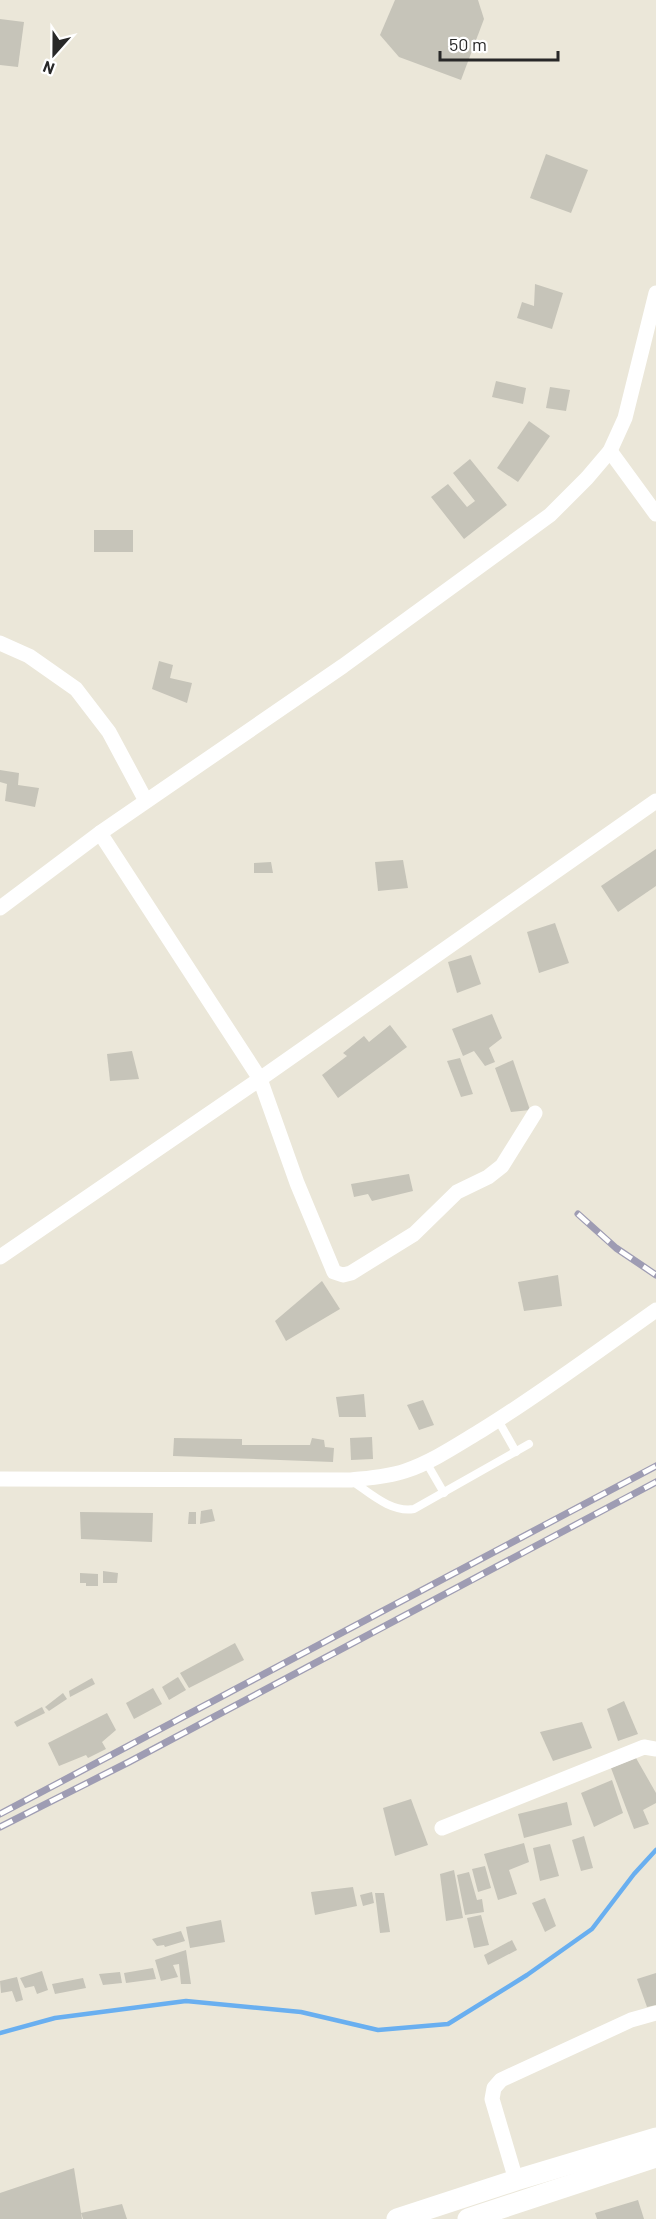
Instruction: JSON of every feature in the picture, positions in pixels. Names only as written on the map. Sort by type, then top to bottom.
[{"type":"main road","points":[[398,2219],[516,2180],[656,2138]]},
{"type":"main road","points":[[468,2219],[656,2157]]},
{"type":"street","points":[[0,908],[100,833],[343,666],[550,514],[587,478],[610,451],[625,418],[656,293]]},
{"type":"street","points":[[610,451],[656,514]]},
{"type":"street","points":[[0,643],[29,656],[76,689],[109,732],[146,801]]},
{"type":"street","points":[[0,1257],[656,801]]},
{"type":"street","points":[[100,833],[260,1078],[297,1183],[334,1272],[343,1275],[351,1273],[402,1242],[414,1234],[457,1192],[488,1178],[502,1166],[535,1113]]},
{"type":"street","points":[[0,1479],[351,1480],[383,1477],[426,1462],[498,1420],[656,1310]]},
{"type":"street","points":[[442,1828],[644,1747],[656,1749]]},
{"type":"street","points":[[516,2180],[492,2099],[494,2088],[501,2080],[620,2025],[656,2013]]},
{"type":"lane","points":[[498,1420],[516,1452]]},
{"type":"lane","points":[[351,1480],[390,1506],[404,1511],[414,1509],[529,1444]]},
{"type":"lane","points":[[426,1462],[444,1492]]},
{"type":"building","points":[[395,0],[478,0],[484,19],[461,80],[399,57],[380,35]]},
{"type":"building","points":[[0,19],[24,22],[18,67],[0,65]]},
{"type":"building","points":[[546,154],[588,170],[571,213],[530,198]]},
{"type":"building","points":[[535,284],[563,293],[552,329],[517,318],[522,302],[534,306]]},
{"type":"building","points":[[496,381],[526,388],[523,404],[492,397]]},
{"type":"building","points":[[550,387],[570,390],[566,411],[546,408]]},
{"type":"building","points":[[529,421],[550,436],[518,482],[497,468]]},
{"type":"building","points":[[470,459],[507,505],[464,539],[431,497],[448,484],[467,507],[475,501],[453,473]]},
{"type":"building","points":[[94,530],[133,530],[133,552],[94,552]]},
{"type":"building","points":[[159,661],[173,665],[170,678],[192,683],[187,703],[152,689]]},
{"type":"building","points":[[0,770],[19,773],[18,785],[39,788],[35,807],[5,801],[7,784],[0,782]]},
{"type":"building","points":[[656,849],[656,886],[618,912],[601,886]]},
{"type":"building","points":[[403,860],[408,888],[378,891],[375,862]]},
{"type":"building","points":[[271,862],[273,873],[254,873],[254,863]]},
{"type":"building","points":[[555,923],[569,963],[539,973],[527,932]]},
{"type":"building","points":[[471,955],[481,984],[457,993],[448,962]]},
{"type":"building","points":[[492,1014],[502,1038],[489,1048],[495,1062],[485,1066],[474,1051],[463,1056],[452,1029]]},
{"type":"building","points":[[390,1025],[407,1047],[338,1098],[322,1075],[347,1056],[343,1053],[364,1036],[369,1042]]},
{"type":"building","points":[[132,1051],[139,1079],[110,1081],[107,1054]]},
{"type":"building","points":[[460,1058],[473,1094],[461,1097],[447,1061]]},
{"type":"building","points":[[513,1060],[530,1110],[511,1112],[495,1068]]},
{"type":"building","points":[[409,1174],[413,1191],[372,1201],[368,1194],[354,1197],[351,1184]]},
{"type":"building","points":[[558,1275],[562,1306],[524,1311],[518,1282]]},
{"type":"building","points":[[322,1281],[340,1309],[286,1341],[275,1321]]},
{"type":"building","points":[[364,1394],[366,1417],[339,1417],[336,1397]]},
{"type":"building","points":[[423,1400],[434,1425],[419,1430],[407,1405]]},
{"type":"building","points":[[372,1437],[373,1459],[351,1460],[350,1438]]},
{"type":"building","points":[[174,1438],[242,1439],[242,1445],[310,1445],[312,1438],[324,1440],[325,1447],[334,1448],[333,1462],[173,1456]]},
{"type":"building","points":[[212,1509],[215,1521],[200,1524],[201,1511]]},
{"type":"building","points":[[80,1512],[153,1513],[152,1542],[81,1539]]},
{"type":"building","points":[[189,1512],[196,1512],[196,1524],[188,1524]]},
{"type":"building","points":[[103,1571],[118,1573],[117,1583],[103,1583]]},
{"type":"building","points":[[80,1573],[98,1574],[98,1586],[86,1586],[86,1583],[80,1583]]},
{"type":"building","points":[[235,1643],[244,1660],[189,1688],[180,1673]]},
{"type":"building","points":[[178,1677],[186,1690],[169,1700],[162,1687]]},
{"type":"building","points":[[92,1678],[95,1684],[70,1697],[69,1691]]},
{"type":"building","points":[[153,1688],[162,1704],[134,1719],[126,1703]]},
{"type":"building","points":[[63,1693],[67,1699],[49,1711],[45,1707]]},
{"type":"building","points":[[624,1701],[638,1734],[618,1741],[607,1709]]},
{"type":"building","points":[[42,1707],[45,1713],[17,1727],[14,1722]]},
{"type":"building","points":[[107,1713],[116,1730],[102,1742],[106,1749],[88,1758],[86,1755],[59,1766],[48,1743]]},
{"type":"building","points":[[582,1722],[592,1748],[553,1761],[540,1732]]},
{"type":"building","points":[[636,1758],[656,1793],[656,1803],[643,1810],[649,1824],[634,1829],[611,1768]]},
{"type":"building","points":[[612,1780],[623,1813],[594,1827],[581,1793]]},
{"type":"building","points":[[411,1799],[428,1845],[395,1856],[383,1808]]},
{"type":"building","points":[[567,1802],[572,1825],[524,1838],[518,1814]]},
{"type":"building","points":[[584,1836],[593,1868],[581,1871],[572,1840]]},
{"type":"building","points":[[524,1843],[529,1862],[509,1870],[517,1894],[498,1900],[484,1854]]},
{"type":"building","points":[[550,1844],[559,1876],[540,1881],[533,1848]]},
{"type":"building","points":[[485,1866],[491,1888],[478,1892],[472,1869]]},
{"type":"building","points":[[454,1870],[463,1918],[446,1921],[440,1874]]},
{"type":"building","points":[[469,1872],[477,1900],[482,1899],[484,1912],[465,1915],[457,1875]]},
{"type":"building","points":[[353,1887],[357,1906],[315,1915],[311,1892]]},
{"type":"building","points":[[372,1892],[374,1903],[363,1906],[360,1895]]},
{"type":"building","points":[[375,1893],[384,1893],[390,1932],[380,1933]]},
{"type":"building","points":[[545,1898],[556,1926],[545,1932],[532,1903]]},
{"type":"building","points":[[481,1915],[489,1945],[474,1948],[467,1918]]},
{"type":"building","points":[[221,1920],[225,1942],[190,1948],[186,1927]]},
{"type":"building","points":[[181,1931],[185,1941],[165,1947],[164,1945],[157,1946],[152,1939]]},
{"type":"building","points":[[512,1940],[517,1950],[488,1965],[484,1955]]},
{"type":"building","points":[[186,1950],[191,1984],[181,1984],[179,1964],[173,1965],[178,1977],[161,1981],[155,1960]]},
{"type":"building","points":[[153,1968],[156,1979],[126,1983],[124,1973]]},
{"type":"building","points":[[42,1971],[48,1990],[37,1994],[34,1986],[25,1988],[20,1978]]},
{"type":"building","points":[[120,1972],[122,1983],[103,1985],[99,1974]]},
{"type":"building","points":[[656,1973],[656,2005],[647,2007],[637,1979]]},
{"type":"building","points":[[17,1977],[23,2000],[16,2002],[12,1991],[1,1993],[0,1981]]},
{"type":"building","points":[[83,1978],[86,1988],[55,1994],[52,1984]]},
{"type":"building","points":[[74,2168],[82,2219],[0,2219],[0,2193]]},
{"type":"building","points":[[638,2200],[644,2219],[597,2219],[595,2213]]},
{"type":"building","points":[[122,2204],[127,2219],[83,2219],[81,2213]]},
{"type":"waterway","points":[[0,2033],[55,2018],[186,2001],[301,2012],[378,2030],[448,2024],[527,1975],[592,1929],[634,1874],[656,1850]]},
{"type":"railway","points":[[578,1214],[616,1248],[656,1275]]},
{"type":"railway","points":[[0,1814],[656,1466]]},
{"type":"railway","points":[[0,1827],[129,1762],[656,1482]]}]
